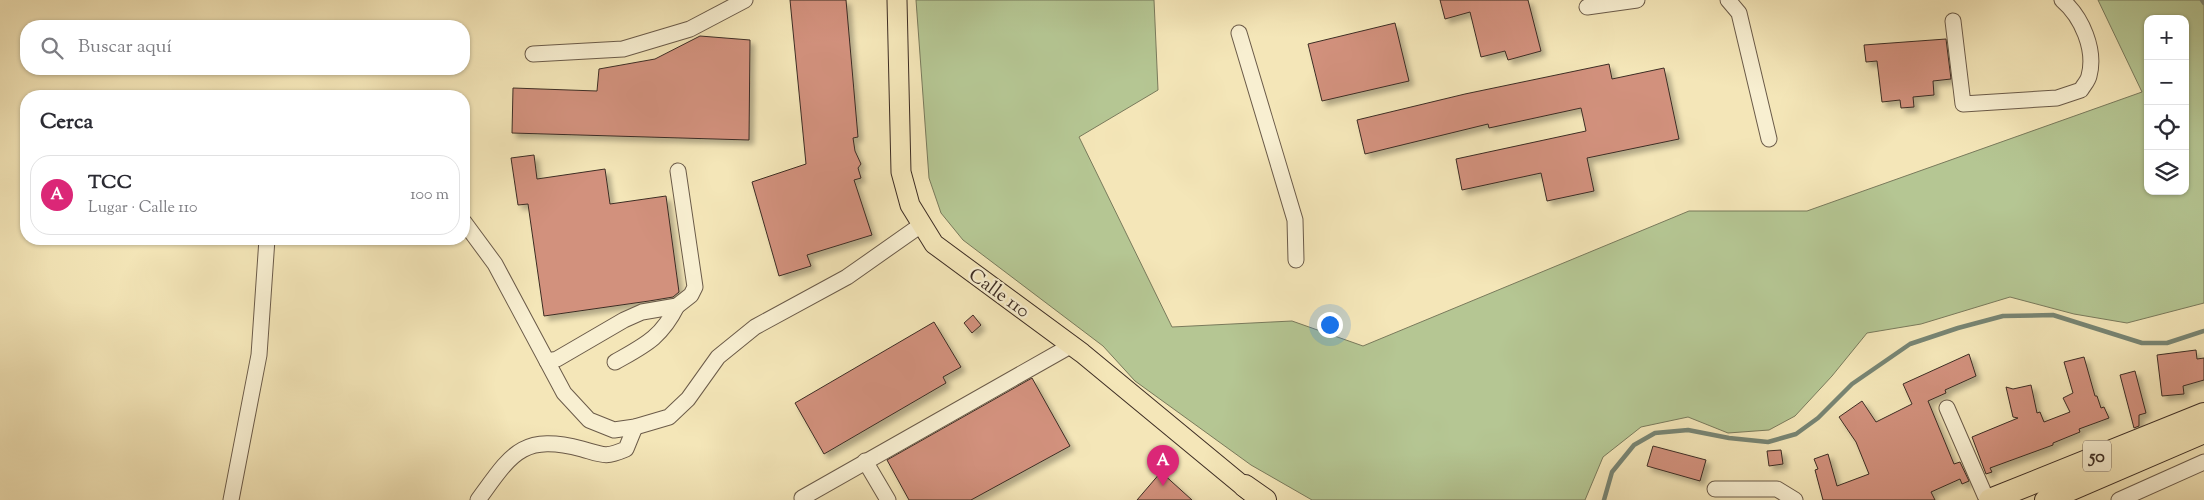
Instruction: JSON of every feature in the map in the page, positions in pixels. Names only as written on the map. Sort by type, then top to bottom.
[{"type":"highway","name":"50","points":[[1988,500],[2204,414]]},
{"type":"highway","name":"50","points":[[2046,500],[2196,436]]},
{"type":"highway","points":[[1253,493],[1265,500]]},
{"type":"main road","name":"Calle 110","points":[[897,0],[901,172],[910,205],[934,244],[1072,345],[1253,493]]},
{"type":"street","points":[[534,54],[623,49],[690,29],[745,0]]},
{"type":"street","points":[[1587,7],[1636,0]]},
{"type":"street","points":[[1728,0],[1739,13],[1769,139]]},
{"type":"street","points":[[1953,21],[1963,104],[2057,98],[2081,90],[2089,77],[2091,49],[2083,28],[2062,0]]},
{"type":"street","points":[[1239,33],[1295,220],[1296,260]]},
{"type":"street","points":[[615,362],[653,340],[670,321],[677,306],[691,295],[695,287],[678,171]]},
{"type":"street","points":[[470,230],[495,264],[564,393],[589,420],[614,430],[635,427],[668,416],[688,399],[718,357],[755,327],[847,277],[921,225]]},
{"type":"street","points":[[231,500],[259,355],[267,245]]},
{"type":"street","points":[[548,361],[557,359],[624,320],[642,312],[677,306]]},
{"type":"street","points":[[802,498],[865,460],[1072,345]]},
{"type":"street","points":[[1947,408],[1988,500]]},
{"type":"street","points":[[478,500],[506,462],[522,450],[539,443],[558,444],[610,457],[626,449],[635,427]]},
{"type":"street","points":[[2119,500],[2201,463],[2196,436]]},
{"type":"street","points":[[865,460],[888,500]]},
{"type":"street","points":[[1715,489],[1778,489],[1795,500]]},
{"type":"green space","points":[[916,0],[1154,0],[1158,90],[1079,137],[1172,327],[1292,321],[1363,346],[1689,211],[1807,211],[2142,92],[2098,0],[2204,0],[2204,303],[2127,323],[2074,314],[2010,297],[1921,324],[1867,333],[1832,376],[1795,416],[1769,430],[1728,433],[1688,417],[1641,427],[1603,457],[1585,500],[1312,500],[1251,465],[1135,381],[1103,346],[963,240],[941,213],[929,178]]},
{"type":"building","points":[[790,0],[846,0],[858,137],[853,138],[855,151],[861,164],[858,168],[861,178],[854,180],[872,235],[807,255],[811,266],[779,276],[752,182],[806,164]]},
{"type":"building","points":[[1440,0],[1528,0],[1541,51],[1508,60],[1505,51],[1481,57],[1470,12],[1445,19]]},
{"type":"building","points":[[1395,23],[1409,81],[1322,101],[1308,44]]},
{"type":"building","points":[[700,36],[750,40],[749,140],[512,133],[513,88],[597,91],[599,69],[655,59]]},
{"type":"building","points":[[1946,39],[1951,79],[1933,81],[1934,95],[1913,97],[1914,107],[1901,108],[1900,100],[1882,102],[1877,61],[1866,62],[1864,45]]},
{"type":"building","points":[[1609,64],[1612,79],[1664,68],[1679,139],[1587,158],[1594,191],[1547,201],[1541,173],[1462,190],[1456,159],[1586,131],[1581,108],[1489,128],[1488,124],[1365,154],[1357,120],[1465,94]]},
{"type":"building","points":[[534,155],[537,179],[605,169],[610,204],[666,196],[679,292],[673,297],[544,316],[528,204],[518,205],[511,158]]},
{"type":"building","points":[[973,315],[981,325],[972,333],[964,323]]},
{"type":"building","points":[[934,322],[961,367],[943,377],[946,383],[824,454],[795,403]]},
{"type":"building","points":[[2196,350],[2197,359],[2204,358],[2204,380],[2183,386],[2184,394],[2162,396],[2157,355]]},
{"type":"building","points":[[1969,354],[1976,376],[1945,390],[1946,393],[1928,401],[1954,464],[1960,462],[1969,481],[1962,484],[1960,479],[1931,492],[1935,500],[1823,500],[1815,470],[1818,469],[1814,459],[1828,454],[1837,486],[1869,474],[1856,442],[1839,417],[1862,401],[1876,422],[1912,404],[1903,384]]},
{"type":"building","points":[[2084,357],[2095,396],[2097,396],[2101,408],[2104,407],[2109,418],[2079,429],[2080,432],[2053,443],[2053,445],[1990,468],[1992,472],[1986,474],[1972,437],[2018,418],[2013,417],[2006,387],[2013,389],[2031,385],[2037,413],[2040,412],[2044,422],[2070,412],[2063,398],[2073,393],[2064,362]]},
{"type":"building","points":[[2135,371],[2146,413],[2139,415],[2139,426],[2134,428],[2120,375]]},
{"type":"building","points":[[1032,378],[1070,446],[971,500],[909,500],[887,460]]},
{"type":"building","points":[[1653,446],[1706,460],[1700,481],[1647,466]]},
{"type":"building","points":[[1781,450],[1783,464],[1769,466],[1767,451]]},
{"type":"building","points":[[1161,472],[1192,500],[1137,500]]},
{"type":"waterway","points":[[1604,500],[1612,472],[1634,445],[1655,433],[1688,430],[1729,438],[1768,442],[1796,434],[1818,418],[1852,384],[1910,344],[1958,328],[2003,316],[2053,315],[2142,343],[2167,343],[2204,331]]},
{"type":"place","name":"TCC","points":[[1163,486]]}]
